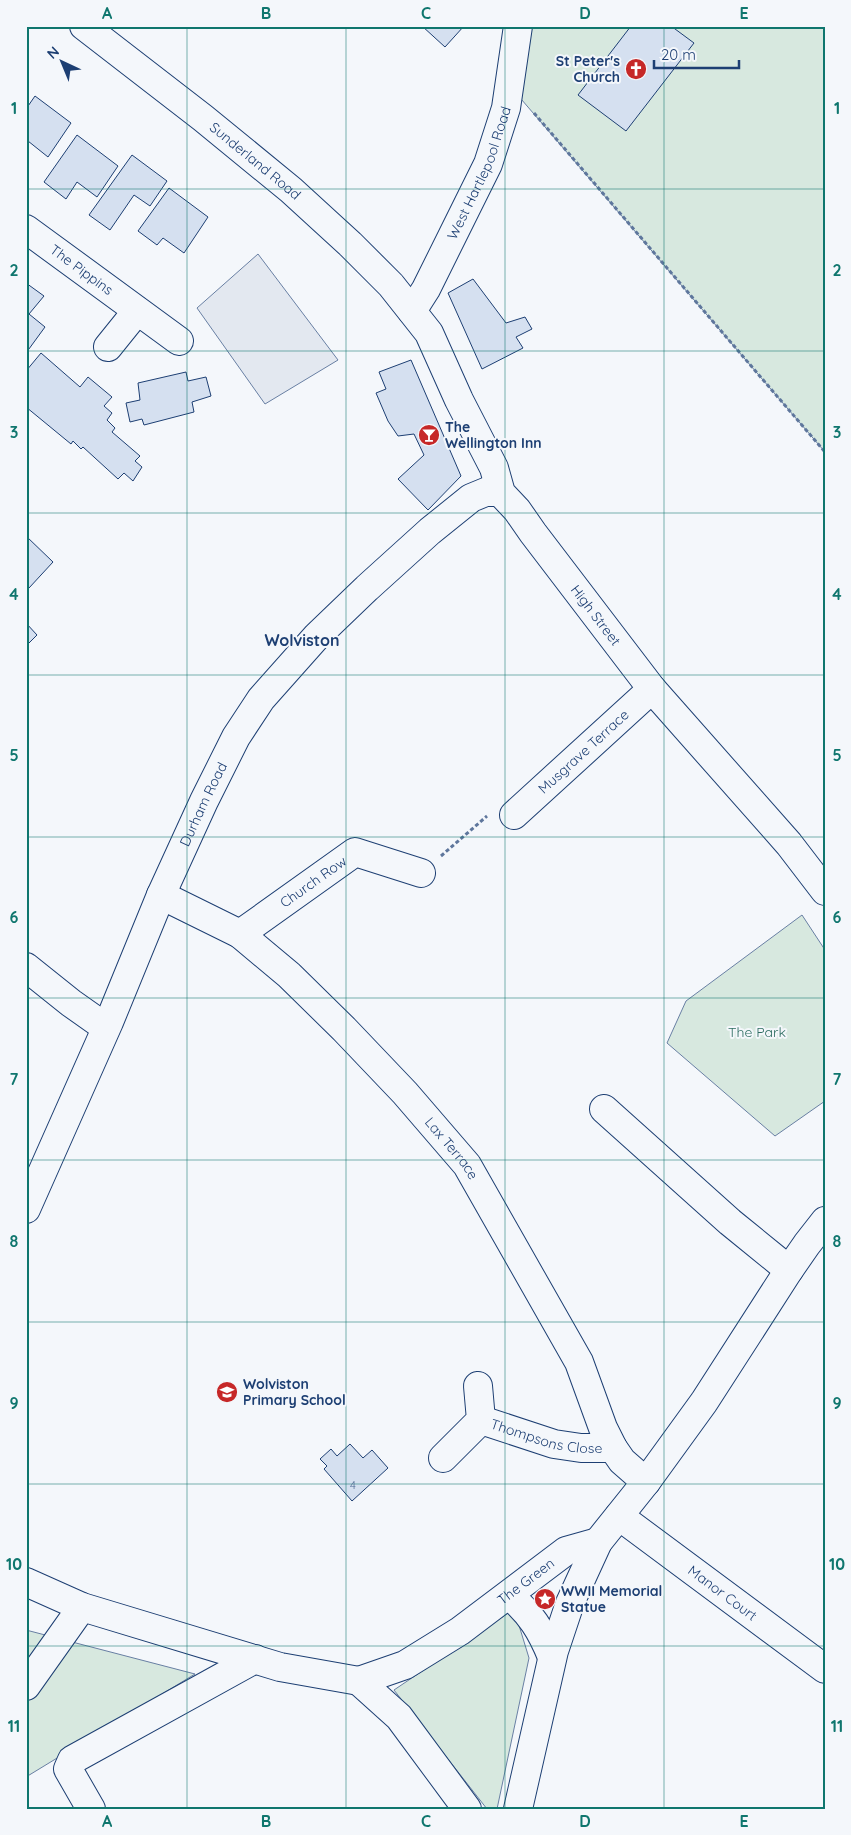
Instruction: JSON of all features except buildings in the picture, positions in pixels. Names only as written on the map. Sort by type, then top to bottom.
[{"type":"street","name":"Sunderland Road","points":[[84,26],[292,190],[357,250],[412,310]]},
{"type":"street","name":"West Hartlepool Road","points":[[412,310],[426,289],[488,164],[506,108],[518,26]]},
{"type":"street","name":"The Pippins","points":[[26,230],[179,341]]},
{"type":"street","name":"High Street","points":[[412,310],[429,333],[459,400],[494,468],[501,493],[517,510],[652,689],[789,844],[825,890]]},
{"type":"street","points":[[108,347],[137,311]]},
{"type":"street","name":"Durham Road","points":[[26,1208],[161,895],[204,801],[236,737],[261,699],[317,636],[430,532],[471,498],[488,491],[501,493]]},
{"type":"street","name":"Musgrave Terrace","points":[[514,815],[652,689]]},
{"type":"street","name":"Church Row","points":[[240,934],[354,852],[421,873]]},
{"type":"street","name":"Lax Terrace","points":[[161,895],[240,934],[289,975],[405,1093],[467,1165],[578,1362],[603,1428],[613,1448],[622,1461],[646,1482]]},
{"type":"street","points":[[26,967],[105,1027]]},
{"type":"street","points":[[604,1110],[730,1222],[789,1270]]},
{"type":"street","points":[[518,1809],[552,1657],[570,1603],[598,1542],[646,1482],[704,1402],[789,1270],[825,1221]]},
{"type":"street","name":"Thompsons Close","points":[[478,1386],[481,1420]]},
{"type":"street","name":"Thompsons Close","points":[[481,1420],[554,1444],[581,1448],[613,1448]]},
{"type":"street","name":"Thompsons Close","points":[[442,1458],[481,1420]]},
{"type":"street","name":"Manor Court","points":[[619,1516],[825,1669]]},
{"type":"street","name":"The Green","points":[[359,1680],[405,1665],[460,1631],[566,1551],[598,1542]]},
{"type":"street","points":[[26,1582],[82,1606],[280,1667],[359,1680],[399,1717],[467,1809]]},
{"type":"street","points":[[509,1595],[522,1606],[538,1626],[552,1657]]},
{"type":"street","points":[[26,1686],[82,1606]]},
{"type":"street","points":[[91,1809],[68,1769],[72,1760],[255,1659]]},
{"type":"path","points":[[509,85],[825,452]]},
{"type":"path","points":[[421,873],[502,803],[514,815]]},
{"type":"green space","points":[[528,26],[825,26],[825,452],[509,85]]},
{"type":"green space","name":"The Park","points":[[802,915],[825,950],[825,1101],[775,1136],[667,1043],[686,1001]]},
{"type":"green space","points":[[514,1609],[529,1658],[497,1809],[487,1809],[394,1690]]},
{"type":"green space","points":[[26,1630],[195,1674],[26,1777]]},
{"type":"shaded area","points":[[258,254],[338,360],[265,404],[197,308]]},
{"type":"place","name":"St Peter's Church","points":[[636,69]]},
{"type":"place","name":"The Wellington Inn","points":[[429,435]]},
{"type":"place","name":"Wolviston Primary School","points":[[227,1392]]},
{"type":"place","name":"WWII Memorial Statue","points":[[545,1599]]},
{"type":"district","name":"Wolviston","points":[[302,640]]}]
